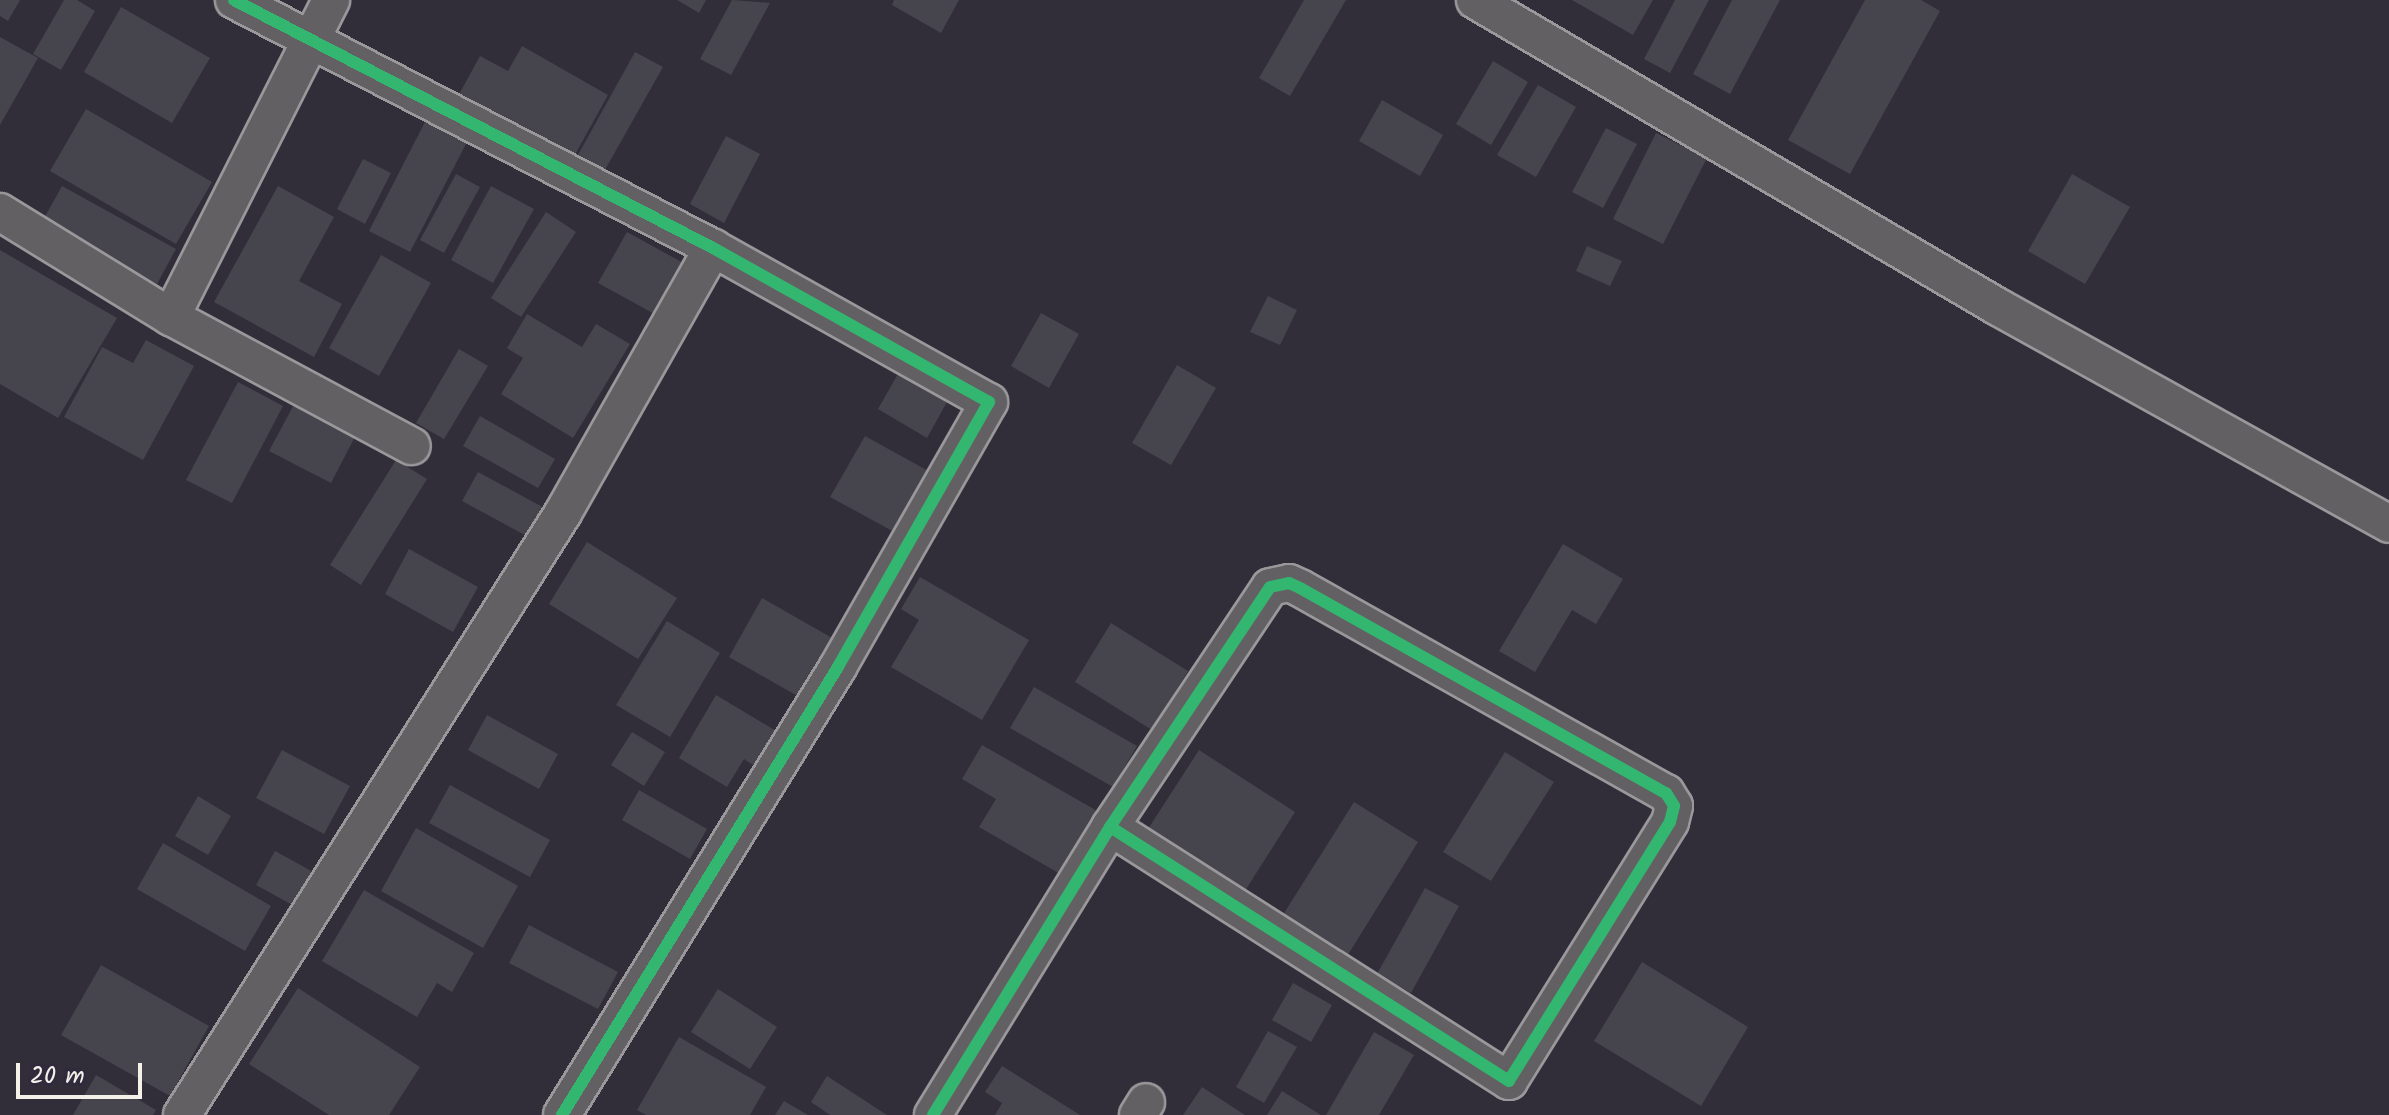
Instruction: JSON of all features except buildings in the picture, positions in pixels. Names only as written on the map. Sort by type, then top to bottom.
[{"type":"street","points":[[234,0],[713,248],[986,397],[989,407],[830,680],[562,1115]]},
{"type":"street","points":[[171,317],[331,0]]},
{"type":"street","points":[[1475,0],[1998,307],[2389,524]]},
{"type":"street","points":[[0,212],[171,317],[412,446]]},
{"type":"street","points":[[182,1115],[563,513],[713,248]]},
{"type":"street","points":[[933,1115],[1110,827],[1263,592],[1289,583],[1666,793],[1674,806],[1670,822],[1509,1081],[1110,827]]},
{"type":"cycle path","points":[[234,0],[713,248],[989,402],[838,667],[562,1115]]},
{"type":"cycle path","points":[[933,1115],[1110,827],[1270,587],[1289,583],[1300,588],[1666,793],[1674,806],[1670,822],[1509,1081],[1110,827]]}]
